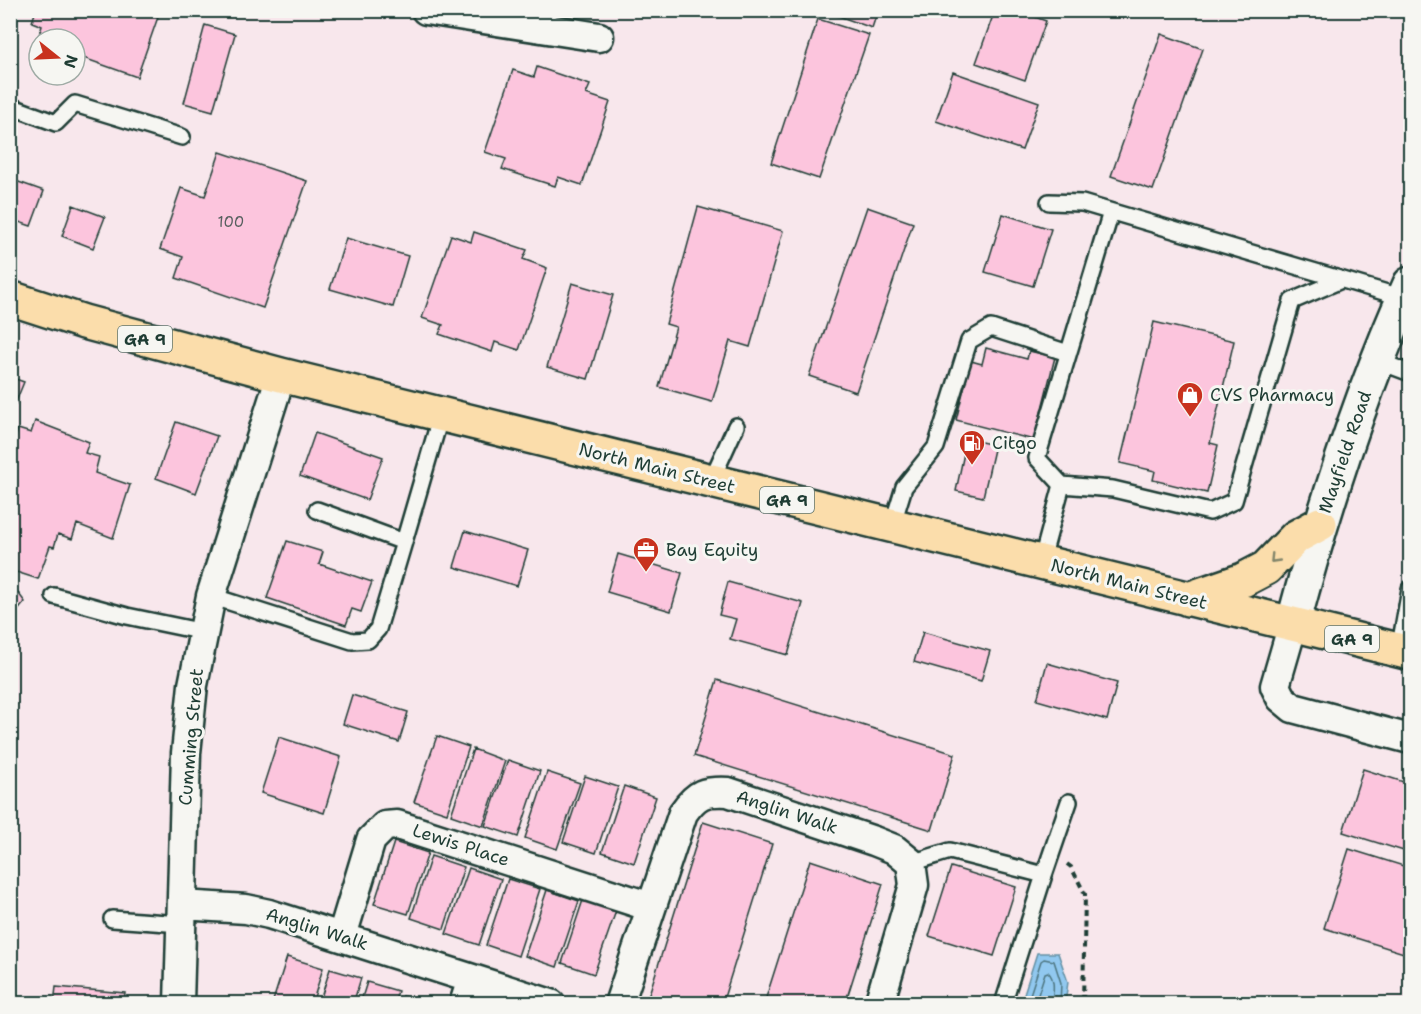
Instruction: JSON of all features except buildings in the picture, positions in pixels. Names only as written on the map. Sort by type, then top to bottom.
[{"type":"main road","name":"North Main Street","points":[[10,298],[84,322],[281,375],[1405,652]]},
{"type":"main road","points":[[1188,599],[1243,580],[1266,568],[1296,537],[1320,524]]},
{"type":"street","points":[[426,10],[599,37]]},
{"type":"street","name":"Mayfield Road","points":[[1293,624],[1320,524],[1355,420],[1407,291]]},
{"type":"street","name":"Cumming Street","points":[[180,1004],[186,753],[193,685],[211,596],[281,375]]},
{"type":"street","points":[[1293,624],[1275,686],[1281,698],[1293,708],[1410,739]]},
{"type":"street","name":"Anglin Walk","points":[[619,1004],[683,813],[693,799],[708,791],[728,792],[874,841],[894,849],[910,863]]},
{"type":"street","name":"Lewis Place","points":[[342,936],[371,840],[385,826],[397,825],[651,907]]},
{"type":"street","points":[[879,1004],[914,885],[910,863]]},
{"type":"street","name":"Anglin Walk","points":[[182,914],[246,909],[269,914],[342,936],[468,991],[551,1004]]},
{"type":"lane","points":[[10,106],[56,123],[75,104],[182,137]]},
{"type":"lane","points":[[1049,202],[1082,203],[1341,280],[1407,291]]},
{"type":"lane","points":[[1111,212],[1037,458],[1062,485],[1113,489],[1210,512],[1234,501],[1292,301],[1341,280]]},
{"type":"lane","points":[[892,526],[904,487],[936,447],[969,341],[991,328],[1068,353]]},
{"type":"lane","points":[[1378,361],[1410,373]]},
{"type":"lane","points":[[211,596],[352,641],[368,640],[378,629],[441,415]]},
{"type":"lane","points":[[711,481],[736,426]]},
{"type":"lane","points":[[1041,563],[1062,485]]},
{"type":"lane","points":[[317,510],[404,542]]},
{"type":"lane","points":[[1405,652],[1410,590]]},
{"type":"lane","points":[[54,596],[128,616],[204,632]]},
{"type":"lane","points":[[1003,1004],[1069,802]]},
{"type":"lane","points":[[910,863],[950,851],[1044,875]]},
{"type":"lane","points":[[112,919],[182,914]]},
{"type":"path","points":[[1052,853],[1071,867],[1085,894],[1083,1004]]},
{"type":"water","points":[[1037,953],[1058,953],[1068,982],[1065,1003],[1021,1003]]},
{"type":"place","name":"CVS Pharmacy","points":[[1190,418]]},
{"type":"place","name":"Citgo","points":[[972,466]]},
{"type":"place","name":"Bay Equity","points":[[646,573]]}]
